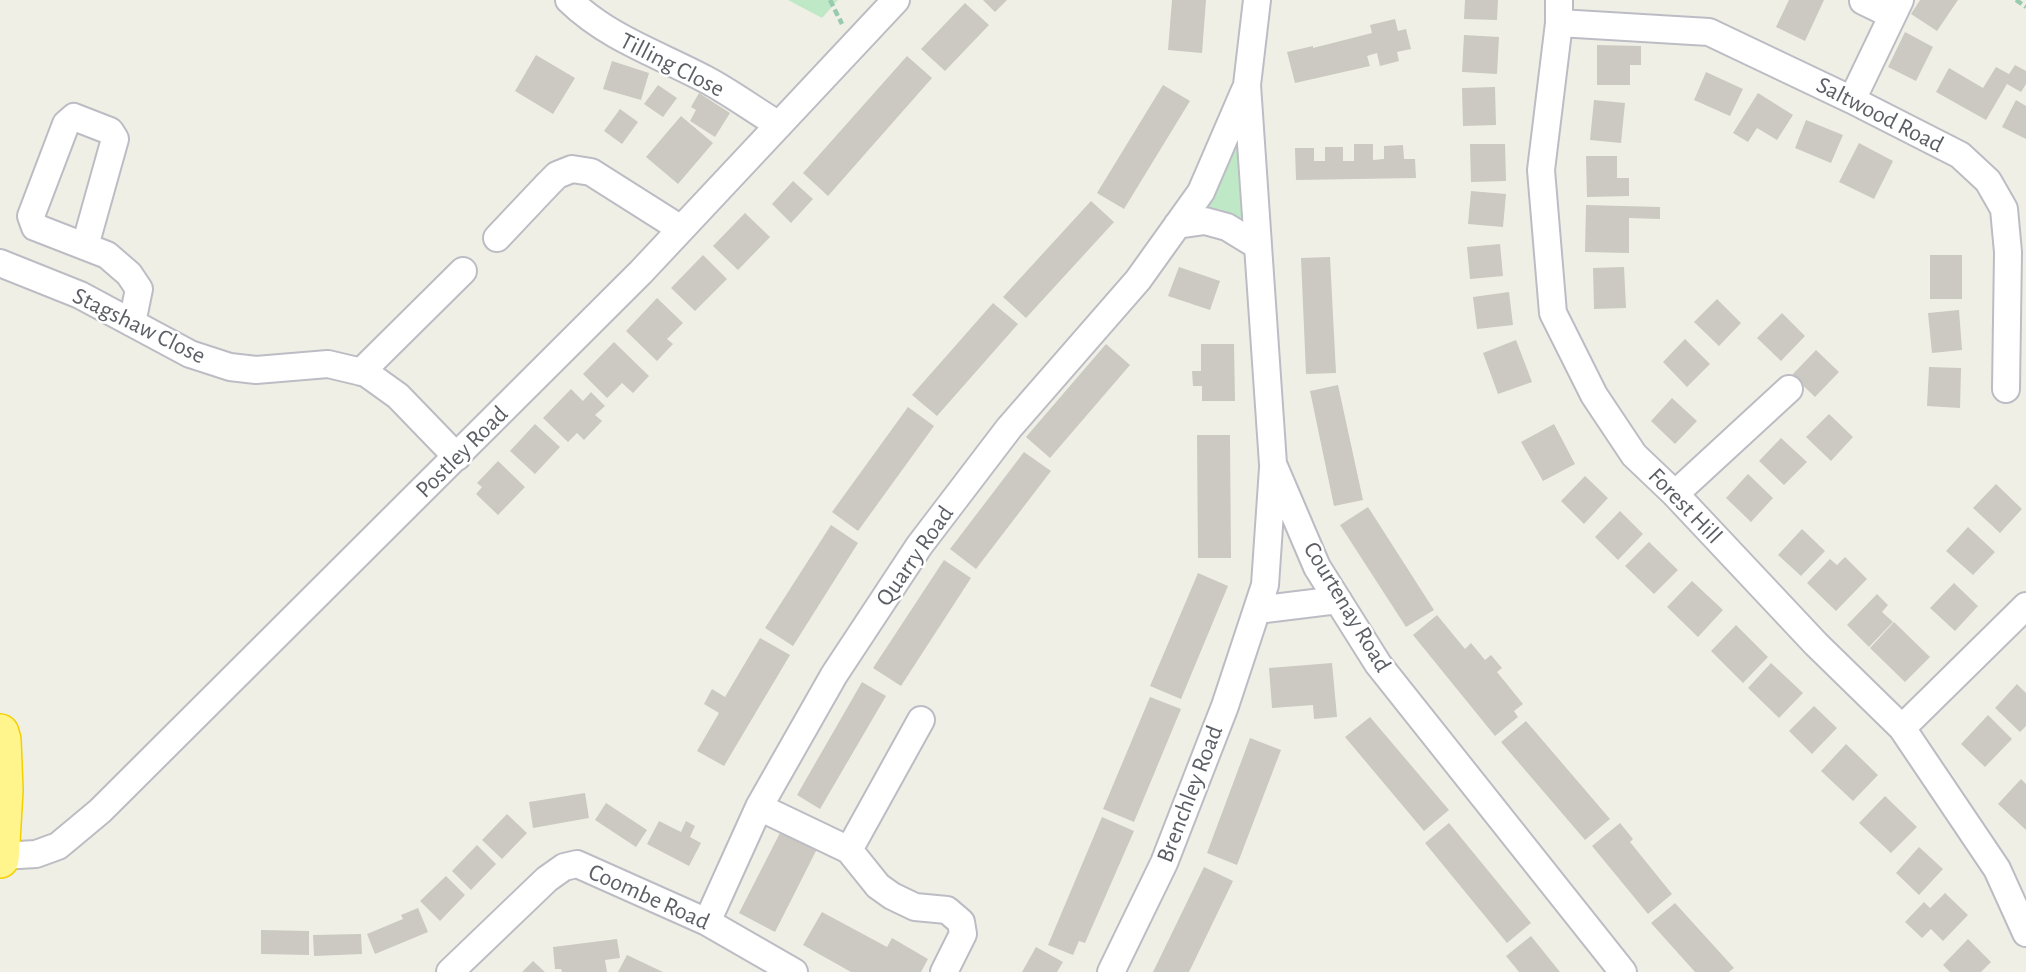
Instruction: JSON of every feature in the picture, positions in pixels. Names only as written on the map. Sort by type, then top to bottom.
[{"type":"highway","points":[[0,733],[4,790],[0,858]]},
{"type":"street","name":"Tilling Close","points":[[569,0],[598,26],[707,79],[779,125]]},
{"type":"street","name":"Postley Road","points":[[0,858],[36,854],[58,846],[100,811],[640,272],[896,0]]},
{"type":"street","name":"Courtenay Road","points":[[1257,0],[1247,85],[1273,464],[1317,567],[1378,664],[1623,972]]},
{"type":"street","points":[[1852,100],[1896,8],[1863,1]]},
{"type":"street","name":"Saltwood Road","points":[[1559,12],[1709,32],[1960,155],[1988,181],[2004,209],[2008,252],[2006,389]]},
{"type":"street","name":"Forest Hill","points":[[1559,12],[1541,170],[1553,313],[1594,395],[1634,455],[1675,494],[1816,644],[1902,728],[1997,869],[2026,933]]},
{"type":"street","name":"Quarry Road","points":[[707,922],[759,807],[834,676],[919,546],[1009,428],[1138,279],[1201,192],[1247,85]]},
{"type":"street","points":[[85,246],[115,139],[110,131],[74,117],[66,124],[31,216],[35,227],[107,255],[129,274],[139,289],[132,323]]},
{"type":"street","points":[[497,238],[557,175],[572,169],[591,172],[681,229]]},
{"type":"street","points":[[1177,225],[1205,221],[1227,227],[1258,246]]},
{"type":"street","name":"Stagshaw Close","points":[[0,263],[80,295],[190,354],[230,368],[256,370],[328,364],[366,373],[398,397],[457,457]]},
{"type":"street","points":[[361,372],[463,271]]},
{"type":"street","points":[[1675,494],[1789,389]]},
{"type":"street","name":"Brenchley Road","points":[[1111,972],[1164,863],[1225,706],[1265,585],[1273,464]]},
{"type":"street","points":[[1257,610],[1338,600]]},
{"type":"street","points":[[1902,728],[2026,606]]},
{"type":"street","points":[[849,850],[921,720]]},
{"type":"street","points":[[759,807],[849,850],[878,886],[892,896],[915,907],[947,910],[961,922],[964,934],[944,972]]},
{"type":"street","name":"Coombe Road","points":[[450,972],[547,879],[564,867],[576,864],[707,922],[794,972]]},
{"type":"path","points":[[2016,0],[2026,7]]},
{"type":"green space","points":[[788,0],[838,0],[822,18]]},
{"type":"green space","points":[[1242,127],[1245,224],[1219,209],[1204,209]]},
{"type":"building","points":[[983,0],[1007,0],[995,12]]},
{"type":"building","points":[[1172,0],[1206,0],[1202,53],[1168,50]]},
{"type":"building","points":[[1465,0],[1498,0],[1497,20],[1464,19]]},
{"type":"building","points":[[1789,0],[1824,0],[1805,41],[1776,27]]},
{"type":"building","points":[[1920,0],[1958,0],[1937,31],[1911,14]]},
{"type":"building","points":[[965,3],[989,25],[945,71],[921,49]]},
{"type":"building","points":[[1395,19],[1398,31],[1406,29],[1411,49],[1397,52],[1399,61],[1380,66],[1377,53],[1367,56],[1370,66],[1295,83],[1287,52],[1372,33],[1370,25]]},
{"type":"building","points":[[1905,32],[1933,47],[1916,81],[1888,67]]},
{"type":"building","points":[[1464,35],[1499,37],[1497,74],[1462,72]]},
{"type":"building","points":[[1597,45],[1641,46],[1641,65],[1630,65],[1630,85],[1597,85]]},
{"type":"building","points":[[536,55],[575,78],[553,114],[515,91]]},
{"type":"building","points":[[907,56],[932,78],[828,196],[803,173]]},
{"type":"building","points":[[612,61],[649,73],[641,100],[603,89]]},
{"type":"building","points":[[2015,65],[2026,71],[2026,84],[2021,92],[2007,84],[1986,120],[1936,92],[1949,68],[1983,88],[1996,67],[2009,74]]},
{"type":"building","points":[[1706,72],[1743,89],[1730,116],[1694,100]]},
{"type":"building","points":[[658,85],[677,98],[663,117],[644,104]]},
{"type":"building","points":[[1163,85],[1190,101],[1124,209],[1097,193]]},
{"type":"building","points":[[1495,87],[1496,125],[1463,126],[1462,88]]},
{"type":"building","points":[[699,93],[730,113],[715,137],[690,121],[696,110],[691,107]]},
{"type":"building","points":[[1758,93],[1793,115],[1777,140],[1757,128],[1748,142],[1733,133]]},
{"type":"building","points":[[1594,100],[1625,103],[1621,143],[1590,140]]},
{"type":"building","points":[[2016,100],[2026,106],[2026,139],[2002,127]]},
{"type":"building","points":[[620,109],[638,122],[622,144],[604,131]]},
{"type":"building","points":[[681,116],[713,143],[678,184],[646,157]]},
{"type":"building","points":[[1806,120],[1843,135],[1831,163],[1795,148]]},
{"type":"building","points":[[1859,143],[1893,161],[1874,199],[1839,182]]},
{"type":"building","points":[[1354,144],[1373,144],[1373,160],[1384,159],[1384,146],[1403,145],[1404,159],[1415,159],[1416,178],[1296,180],[1295,148],[1314,148],[1314,161],[1325,161],[1325,147],[1343,147],[1343,161],[1354,161]]},
{"type":"building","points":[[1470,144],[1505,144],[1506,181],[1471,182]]},
{"type":"building","points":[[1586,156],[1617,156],[1617,178],[1629,178],[1629,196],[1587,197]]},
{"type":"building","points":[[793,181],[813,199],[791,223],[772,204]]},
{"type":"building","points":[[1471,191],[1506,194],[1503,227],[1468,224]]},
{"type":"building","points":[[1091,201],[1114,222],[1026,318],[1003,297]]},
{"type":"building","points":[[1586,205],[1660,207],[1660,219],[1629,218],[1629,253],[1585,252]]},
{"type":"building","points":[[745,213],[770,237],[738,270],[713,246]]},
{"type":"building","points":[[1500,244],[1503,276],[1470,279],[1467,247]]},
{"type":"building","points":[[703,255],[727,279],[695,311],[671,288]]},
{"type":"building","points":[[1930,255],[1962,255],[1962,299],[1930,299]]},
{"type":"building","points":[[1330,257],[1336,373],[1306,374],[1301,258]]},
{"type":"building","points":[[1179,267],[1220,281],[1210,310],[1168,296]]},
{"type":"building","points":[[1624,267],[1626,308],[1594,309],[1593,268]]},
{"type":"building","points":[[1509,292],[1513,325],[1477,329],[1473,297]]},
{"type":"building","points":[[657,298],[683,323],[667,339],[673,344],[657,361],[626,331]]},
{"type":"building","points":[[1717,299],[1741,323],[1719,346],[1694,322]]},
{"type":"building","points":[[993,303],[1018,324],[937,416],[912,395]]},
{"type":"building","points":[[1959,310],[1962,350],[1932,353],[1928,313]]},
{"type":"building","points":[[1782,313],[1805,336],[1781,361],[1757,338]]},
{"type":"building","points":[[1685,339],[1710,364],[1687,387],[1663,362]]},
{"type":"building","points":[[1516,340],[1532,382],[1498,394],[1483,353]]},
{"type":"building","points":[[614,342],[649,376],[633,393],[622,383],[607,398],[583,374]]},
{"type":"building","points":[[1106,344],[1130,365],[1050,458],[1026,437]]},
{"type":"building","points":[[1201,344],[1234,344],[1235,401],[1202,401],[1202,386],[1193,386],[1192,371],[1201,371]]},
{"type":"building","points":[[1816,350],[1839,372],[1815,397],[1792,375]]},
{"type":"building","points":[[1929,367],[1961,368],[1960,408],[1927,406]]},
{"type":"building","points":[[1338,385],[1363,500],[1334,506],[1310,391]]},
{"type":"building","points":[[571,389],[583,401],[591,392],[605,406],[595,415],[602,421],[584,440],[577,433],[568,442],[543,418]]},
{"type":"building","points":[[1672,398],[1697,421],[1675,444],[1651,421]]},
{"type":"building","points":[[908,407],[934,426],[858,531],[832,512]]},
{"type":"building","points":[[1829,414],[1853,437],[1831,461],[1806,437]]},
{"type":"building","points":[[535,424],[560,447],[535,474],[510,451]]},
{"type":"building","points":[[1554,424],[1575,464],[1543,481],[1521,442]]},
{"type":"building","points":[[1197,435],[1230,435],[1231,558],[1198,558]]},
{"type":"building","points":[[1781,438],[1807,462],[1784,485],[1759,461]]},
{"type":"building","points":[[1024,452],[1051,471],[976,569],[950,549]]},
{"type":"building","points":[[498,461],[525,487],[498,515],[476,494],[482,487],[477,483]]},
{"type":"building","points":[[1748,474],[1773,498],[1751,522],[1726,498]]},
{"type":"building","points":[[1585,476],[1608,498],[1584,524],[1561,501]]},
{"type":"building","points":[[1996,484],[2022,509],[2000,533],[1973,508]]},
{"type":"building","points":[[1368,507],[1434,610],[1406,627],[1340,525]]},
{"type":"building","points":[[1620,511],[1643,534],[1618,560],[1595,537]]},
{"type":"building","points":[[831,525],[858,543],[793,646],[765,628]]},
{"type":"building","points":[[1968,527],[1995,552],[1973,575],[1946,551]]},
{"type":"building","points":[[1802,529],[1825,551],[1801,576],[1778,555]]},
{"type":"building","points":[[1649,542],[1678,570],[1654,594],[1625,566]]},
{"type":"building","points":[[1845,557],[1867,579],[1836,611],[1807,583],[1830,559],[1837,565]]},
{"type":"building","points":[[944,560],[971,578],[901,686],[873,668]]},
{"type":"building","points":[[1198,573],[1228,586],[1181,699],[1150,686]]},
{"type":"building","points":[[1692,581],[1723,610],[1698,637],[1667,607]]},
{"type":"building","points":[[1954,583],[1978,606],[1955,631],[1930,608]]},
{"type":"building","points":[[1877,594],[1888,605],[1882,612],[1893,622],[1869,647],[1847,625]]},
{"type":"building","points":[[1437,615],[1465,649],[1471,643],[1485,660],[1491,655],[1502,668],[1497,672],[1523,704],[1514,711],[1518,717],[1495,736],[1413,635]]},
{"type":"building","points":[[1894,622],[1930,657],[1905,682],[1870,648]]},
{"type":"building","points":[[1736,625],[1768,657],[1743,683],[1711,651]]},
{"type":"building","points":[[760,638],[790,655],[724,766],[697,751],[719,713],[704,704],[712,689],[725,697]]},
{"type":"building","points":[[1332,663],[1337,717],[1314,719],[1313,705],[1272,708],[1269,668]]},
{"type":"building","points":[[1771,663],[1803,693],[1779,718],[1748,688]]},
{"type":"building","points":[[862,682],[886,696],[820,809],[797,795]]},
{"type":"building","points":[[2017,684],[2026,693],[2026,726],[2020,732],[1995,708]]},
{"type":"building","points":[[1150,697],[1181,709],[1134,822],[1103,809]]},
{"type":"building","points":[[1814,706],[1837,728],[1812,754],[1789,731]]},
{"type":"building","points":[[1988,715],[2012,739],[1985,767],[1961,744]]},
{"type":"building","points":[[1370,717],[1449,810],[1424,831],[1345,737]]},
{"type":"building","points":[[1526,721],[1610,819],[1585,840],[1501,742]]},
{"type":"building","points":[[1250,738],[1281,750],[1237,865],[1207,853]]},
{"type":"building","points":[[1846,744],[1878,775],[1853,801],[1821,771]]},
{"type":"building","points":[[2021,779],[2026,784],[2026,830],[1998,804]]},
{"type":"building","points":[[585,793],[589,818],[533,828],[529,802]]},
{"type":"building","points":[[1885,796],[1917,827],[1891,853],[1859,823]]},
{"type":"building","points":[[606,803],[647,830],[636,847],[595,820]]},
{"type":"building","points":[[507,814],[527,833],[502,859],[482,840]]},
{"type":"building","points":[[1102,817],[1134,831],[1085,943],[1079,941],[1073,955],[1048,945]]},
{"type":"building","points":[[659,821],[681,832],[686,821],[695,826],[690,837],[701,843],[689,866],[647,844]]},
{"type":"building","points":[[1449,823],[1531,923],[1507,943],[1425,843]]},
{"type":"building","points":[[1620,823],[1633,839],[1630,842],[1672,894],[1648,914],[1592,846]]},
{"type":"building","points":[[783,827],[819,845],[775,932],[739,913]]},
{"type":"building","points":[[477,845],[496,864],[471,890],[452,871]]},
{"type":"building","points":[[1919,847],[1943,869],[1919,895],[1896,873]]},
{"type":"building","points":[[1204,867],[1233,881],[1189,972],[1153,972]]},
{"type":"building","points":[[446,876],[465,895],[440,921],[420,901]]},
{"type":"building","points":[[1945,893],[1968,915],[1943,941],[1931,929],[1922,938],[1905,922],[1924,902],[1930,908]]},
{"type":"building","points":[[1675,903],[1734,968],[1729,972],[1695,972],[1651,923]]},
{"type":"building","points":[[418,908],[428,932],[375,954],[367,934],[403,919],[401,915]]},
{"type":"building","points":[[822,912],[887,947],[892,938],[928,959],[921,972],[851,972],[803,945]]},
{"type":"building","points":[[261,930],[309,931],[309,955],[261,954]]},
{"type":"building","points":[[361,934],[362,954],[314,956],[313,935]]},
{"type":"building","points":[[1531,936],[1560,972],[1519,972],[1506,956]]},
{"type":"building","points":[[617,939],[620,958],[605,960],[607,972],[562,972],[561,969],[555,969],[553,947]]},
{"type":"building","points":[[1968,939],[1991,962],[1981,972],[1950,972],[1943,965]]},
{"type":"building","points":[[1036,947],[1063,962],[1057,972],[1022,972]]},
{"type":"building","points":[[627,955],[663,972],[618,972]]},
{"type":"building","points":[[533,961],[545,972],[522,972]]}]
